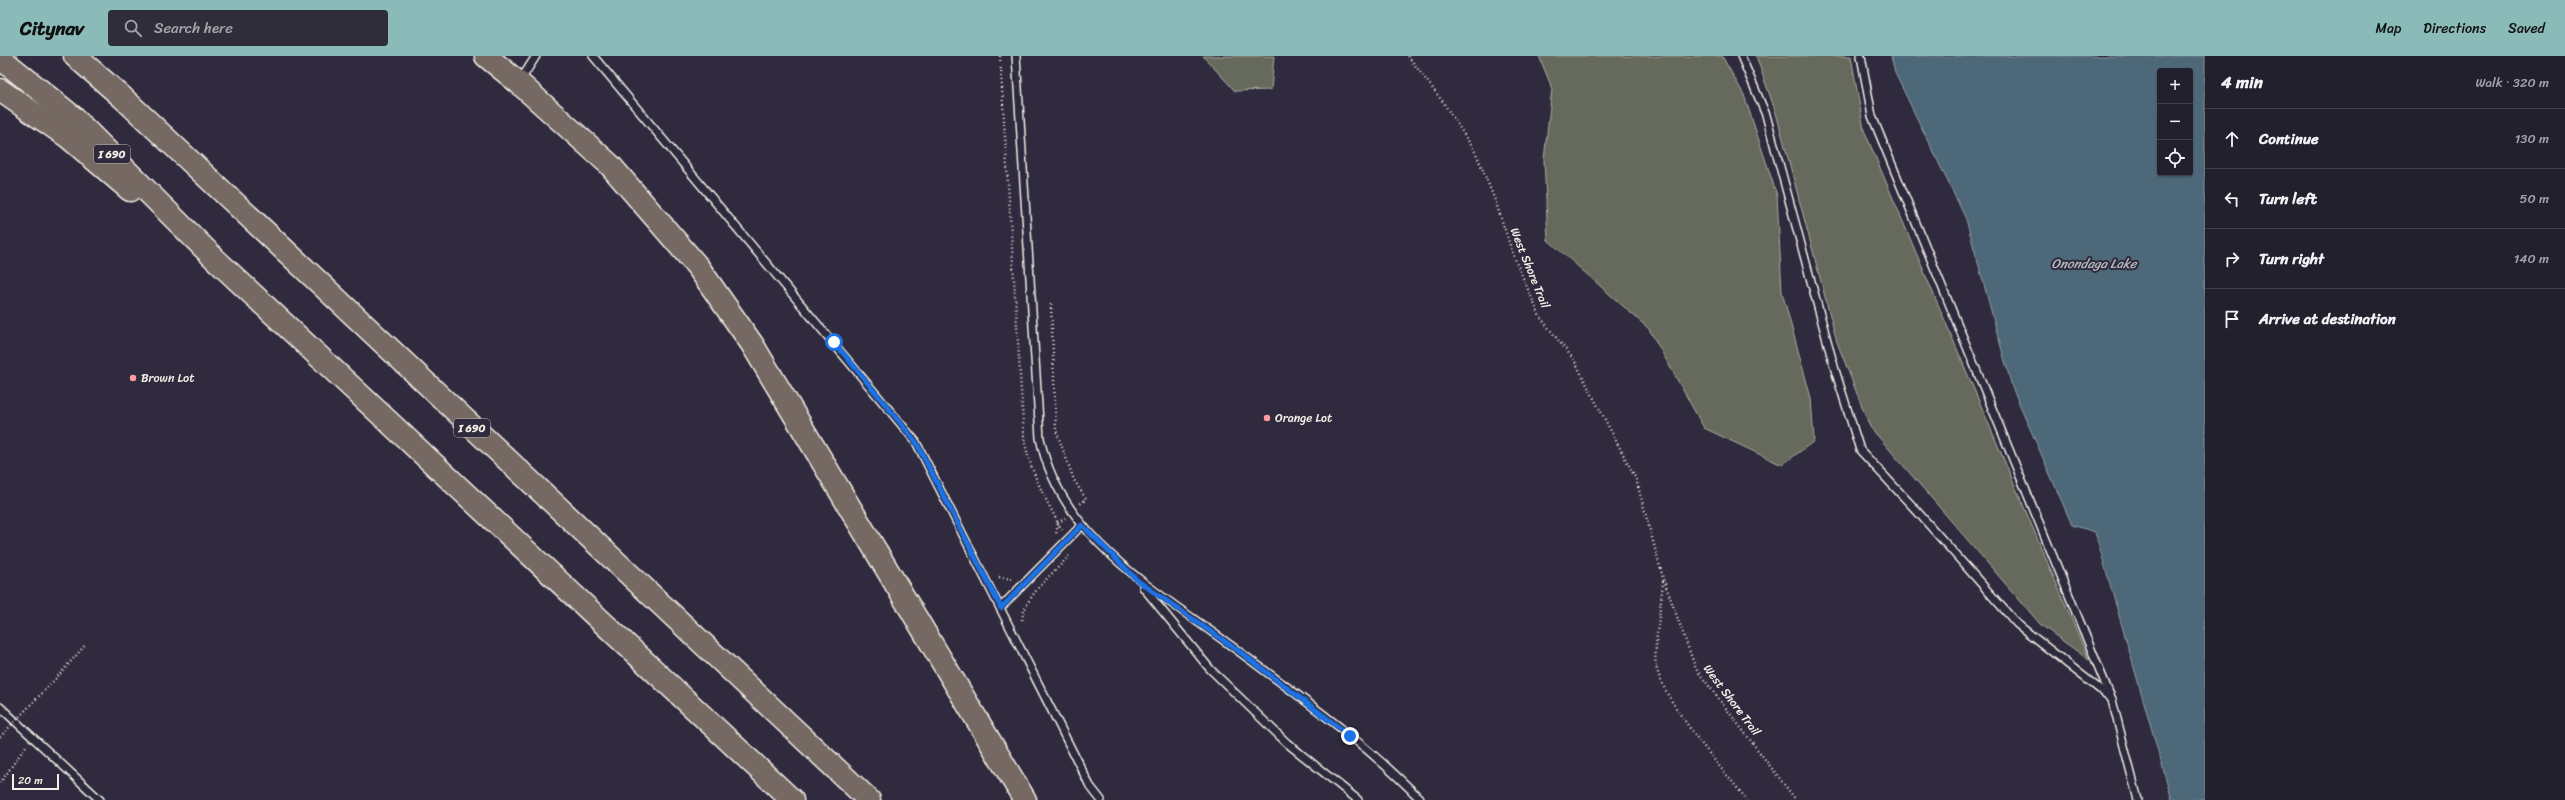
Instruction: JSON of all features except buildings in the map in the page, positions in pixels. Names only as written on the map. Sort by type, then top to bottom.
[{"type":"highway","name":"I 690","points":[[75,56],[122,97],[869,800]]},
{"type":"highway","points":[[486,56],[519,82],[610,165],[698,267],[748,338],[1025,800]]},
{"type":"highway","name":"I 690","points":[[0,58],[73,117],[215,259],[792,800]]},
{"type":"highway","points":[[0,90],[68,137],[215,259]]},
{"type":"lane","points":[[519,82],[536,56]]},
{"type":"lane","points":[[593,56],[916,442],[1090,786],[1101,800]]},
{"type":"lane","points":[[1016,56],[1040,438],[1044,456],[1055,488],[1082,525],[1138,581],[1210,670],[1287,743],[1358,800]]},
{"type":"lane","points":[[1741,56],[1766,115],[1835,370],[1860,450],[1915,509],[2017,624],[2112,700]]},
{"type":"lane","points":[[1861,56],[1872,116],[2112,700],[2138,800]]},
{"type":"lane","points":[[1001,608],[1082,525]]},
{"type":"lane","points":[[1138,581],[1240,652],[1386,764],[1421,800]]},
{"type":"lane","points":[[0,707],[100,800]]},
{"type":"path","points":[[1000,56],[1024,438],[1029,466],[1043,498],[1055,518]]},
{"type":"path","name":"West Shore Trail","points":[[1408,56],[1443,102],[1476,154],[1496,203],[1514,257],[1540,317],[1574,360],[1636,479],[1663,578],[1696,670],[1796,800]]},
{"type":"path","points":[[1051,304],[1056,430],[1074,480],[1086,499],[1058,523]]},
{"type":"path","name":"West Shore Trail","points":[[1663,578],[1656,665],[1665,688],[1690,727],[1747,800]]},
{"type":"path","points":[[0,737],[60,674],[86,644]]},
{"type":"path","points":[[0,782],[32,737]]},
{"type":"shaded area","points":[[1203,56],[1274,56],[1271,90],[1235,91]]},
{"type":"shaded area","points":[[1539,56],[1722,56],[1744,95],[1777,195],[1782,292],[1811,398],[1814,441],[1782,465],[1704,428],[1649,329],[1548,240],[1544,160],[1552,88]]},
{"type":"shaded area","points":[[1756,56],[1851,56],[1864,130],[2089,660],[2041,625],[1870,427],[1837,342],[1776,113]]},
{"type":"water","name":"Onondaga Lake","points":[[1891,56],[2205,56],[2205,800],[2172,800],[2095,532],[2072,525],[2012,387],[1966,219],[1895,73]]},
{"type":"place","name":"Brown Lot","points":[[133,378]]},
{"type":"place","name":"Orange Lot","points":[[1267,418]]},
{"type":"route","points":[[834,342],[916,442],[1001,608],[1082,525],[1138,581],[1240,652],[1350,736]]}]
